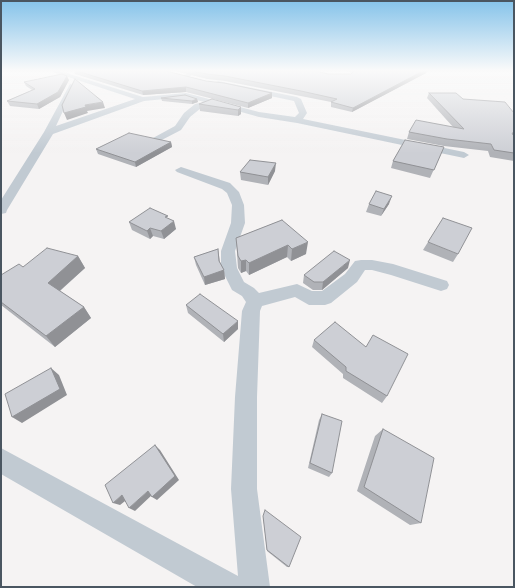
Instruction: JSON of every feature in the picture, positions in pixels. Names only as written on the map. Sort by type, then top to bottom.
[{"type":"street","points":[[1,210],[49,132],[65,98]]},
{"type":"street","points":[[49,132],[147,98]]},
{"type":"street","points":[[203,98],[259,114],[297,120],[464,155]]},
{"type":"street","points":[[259,114],[284,98]]},
{"type":"street","points":[[294,98],[298,100],[303,113],[297,120]]},
{"type":"street","points":[[156,140],[178,128],[187,115],[198,106],[212,102]]},
{"type":"street","points":[[181,170],[226,186],[233,192],[238,205],[238,223],[228,251],[229,268],[238,286],[248,292],[255,301]]},
{"type":"street","points":[[255,301],[297,290],[309,298],[325,298],[351,278],[361,265],[372,265],[393,270],[441,286]]},
{"type":"street","points":[[254,587],[244,489],[246,397],[251,311],[255,301]]},
{"type":"street","points":[[1,460],[227,587]]},
{"type":"building","points":[[13,98],[47,98],[37,104],[7,101]]},
{"type":"building","points":[[65,98],[99,98],[103,102],[85,105],[86,107],[64,113],[62,105]]},
{"type":"building","points":[[166,98],[197,99],[192,101]]},
{"type":"building","points":[[230,98],[259,98],[248,103]]},
{"type":"building","points":[[334,98],[371,98],[353,108],[331,102],[337,99]]},
{"type":"building","points":[[434,98],[462,98],[505,102],[514,113],[514,131],[512,134],[514,135],[514,153],[494,150],[491,144],[447,139],[409,132],[416,120],[464,129]]},
{"type":"building","points":[[212,99],[241,107],[238,110],[199,104]]},
{"type":"building","points":[[129,133],[171,142],[135,162],[96,149]]},
{"type":"building","points":[[405,140],[444,147],[434,170],[393,161]]},
{"type":"building","points":[[250,160],[276,163],[268,177],[240,172]]},
{"type":"building","points":[[376,191],[392,196],[384,209],[369,204]]},
{"type":"building","points":[[150,208],[168,216],[165,217],[174,221],[161,231],[150,228],[147,231],[129,222]]},
{"type":"building","points":[[443,218],[472,228],[458,254],[428,242]]},
{"type":"building","points":[[282,220],[308,242],[292,249],[288,245],[249,263],[246,260],[241,261],[238,256],[236,238]]},
{"type":"building","points":[[47,248],[78,256],[48,283],[84,307],[46,336],[1,302],[1,275],[19,264],[23,267]]},
{"type":"building","points":[[218,249],[219,261],[224,270],[204,277],[194,257]]},
{"type":"building","points":[[334,251],[350,260],[323,282],[314,282],[304,275]]},
{"type":"building","points":[[200,294],[238,321],[223,334],[186,305]]},
{"type":"building","points":[[335,322],[366,347],[373,335],[408,354],[387,396],[346,371],[346,367],[314,340]]},
{"type":"building","points":[[51,368],[60,389],[12,417],[5,394]]},
{"type":"building","points":[[322,414],[342,421],[332,473],[310,463]]},
{"type":"building","points":[[383,429],[434,458],[421,523],[364,487]]},
{"type":"building","points":[[155,445],[175,476],[152,497],[148,491],[129,508],[122,495],[113,503],[105,485]]},
{"type":"building","points":[[265,510],[301,537],[289,567],[267,550],[263,516]]}]
